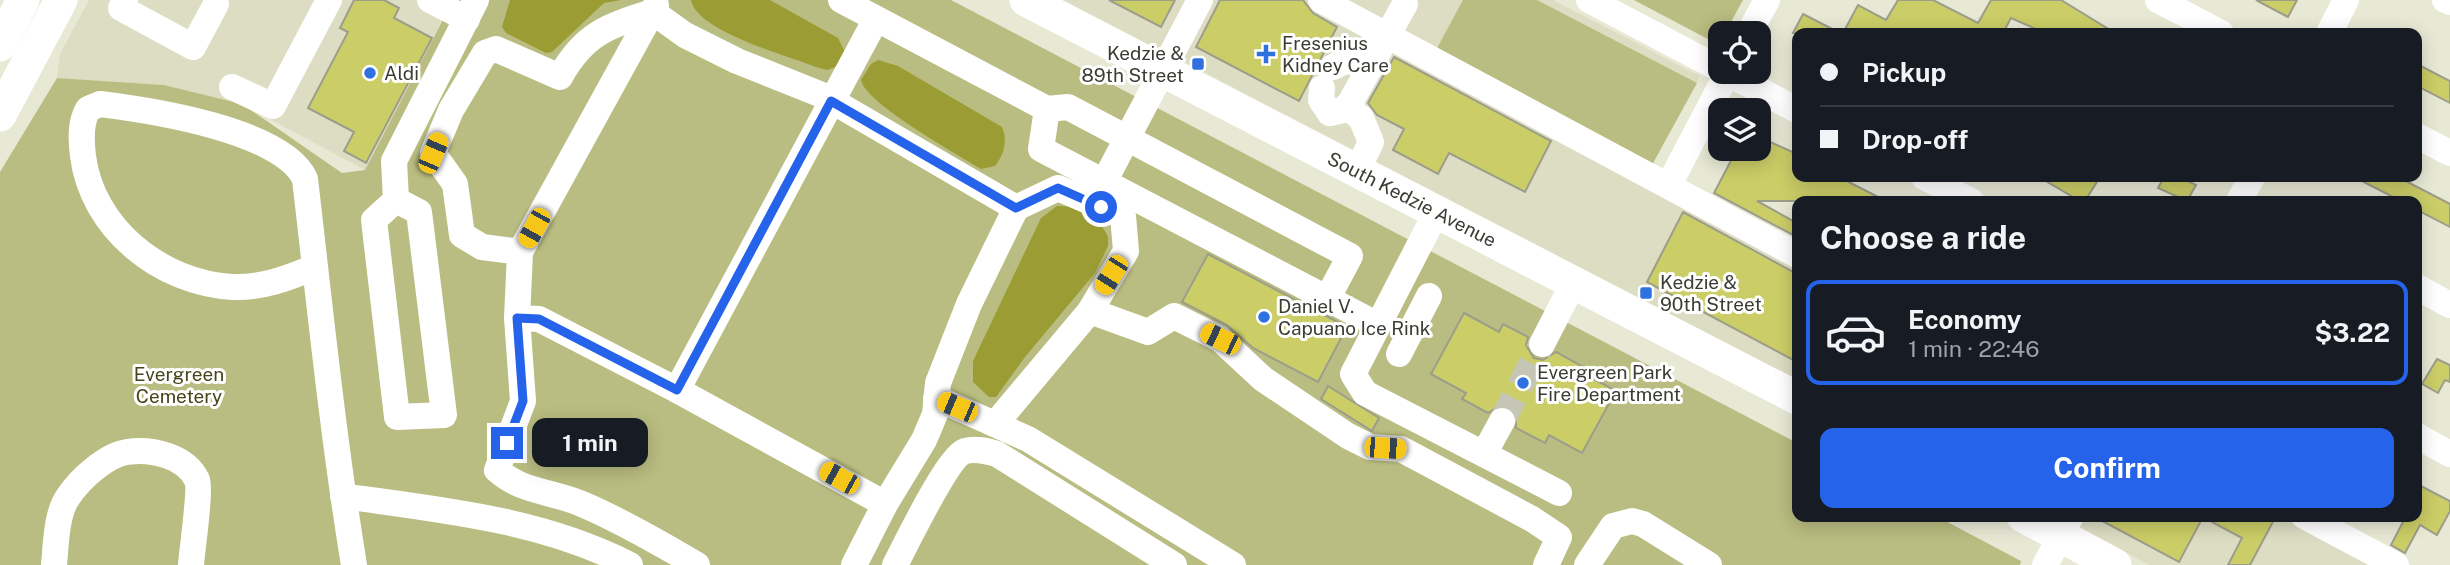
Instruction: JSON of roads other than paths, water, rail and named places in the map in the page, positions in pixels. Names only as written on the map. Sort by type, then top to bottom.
[{"type":"main road","points":[[0,45],[23,0]]},
{"type":"main road","points":[[0,115],[61,0]]},
{"type":"main road","name":"South Kedzie Avenue","points":[[1026,0],[1792,395]]},
{"type":"main road","points":[[2048,522],[2066,526],[2115,565]]},
{"type":"street","points":[[125,0],[121,8],[193,47],[216,4]]},
{"type":"street","points":[[232,87],[274,106],[329,0]]},
{"type":"street","points":[[396,200],[394,161],[471,9],[430,0]]},
{"type":"street","points":[[841,0],[1047,109],[1068,107],[1350,256],[1327,299]]},
{"type":"street","points":[[1104,181],[1200,0]]},
{"type":"street","points":[[1321,0],[1792,252]]},
{"type":"street","points":[[1589,0],[1708,62]]},
{"type":"street","points":[[1756,21],[1767,0]]},
{"type":"street","points":[[2158,0],[2211,28]]},
{"type":"street","points":[[2332,28],[2346,0]]},
{"type":"street","points":[[2445,0],[2450,2]]},
{"type":"street","points":[[1333,94],[1369,68],[1405,4]]},
{"type":"street","points":[[656,6],[685,35],[737,61],[791,81],[831,101],[1016,208]]},
{"type":"street","points":[[520,252],[482,247],[462,235],[455,184],[433,153],[451,110],[485,53],[496,49],[560,77],[572,56],[602,28],[656,6]]},
{"type":"street","points":[[656,6],[520,252],[517,318],[523,401],[497,470],[512,484],[579,503],[647,535],[697,565]]},
{"type":"street","points":[[677,390],[876,19]]},
{"type":"street","points":[[1312,148],[1347,60],[1369,68]]},
{"type":"street","points":[[1674,175],[1719,84]]},
{"type":"street","points":[[1749,84],[1792,107]]},
{"type":"street","points":[[1333,94],[1361,118],[1371,142],[1357,171]]},
{"type":"street","points":[[315,267],[258,286],[231,287],[205,282],[174,271],[131,246],[110,225],[94,198],[85,173],[82,129],[88,109],[100,104],[193,119],[279,153],[293,162],[305,179],[343,496],[354,565]]},
{"type":"street","points":[[1047,109],[1041,149],[1327,299],[1413,326]]},
{"type":"street","points":[[2422,139],[2450,153]]},
{"type":"street","points":[[1934,182],[1961,196]]},
{"type":"street","points":[[854,565],[935,414],[938,383],[969,303],[1016,208],[1058,188],[1123,216],[1126,251],[1090,311],[996,423]]},
{"type":"street","points":[[396,200],[419,212],[444,415],[397,417],[374,220],[396,200]]},
{"type":"street","points":[[1437,211],[1353,374],[1365,393],[1559,493]]},
{"type":"street","points":[[1542,344],[1574,282]]},
{"type":"street","points":[[2422,290],[2450,305]]},
{"type":"street","points":[[1399,354],[1429,296]]},
{"type":"street","points":[[1090,311],[1148,332],[1174,316],[1220,339],[1263,379],[1348,436],[1370,447],[1401,449],[1532,519],[1559,537],[1546,565]]},
{"type":"street","points":[[517,318],[539,319],[677,390],[885,503]]},
{"type":"street","points":[[936,398],[1028,439],[1233,565]]},
{"type":"street","points":[[1484,454],[1502,421]]},
{"type":"street","points":[[2422,439],[2450,454]]},
{"type":"street","points":[[895,565],[950,464],[965,451],[976,450],[997,454],[1174,565]]},
{"type":"street","points":[[54,565],[57,535],[66,498],[93,471],[125,452],[155,453],[184,462],[198,482],[191,565]]},
{"type":"street","points":[[343,496],[519,524],[568,538],[630,565]]},
{"type":"street","points":[[1587,565],[1613,526],[1632,521],[1643,524],[1709,565]]},
{"type":"street","points":[[2315,522],[2396,565]]},
{"type":"street","points":[[2045,565],[2066,526]]},
{"type":"tunnel","points":[[1502,421],[1542,344]]},
{"type":"place","name":"Fresenius Kidney Care","points":[[1266,54]]},
{"type":"place","name":"Kedzie & 89th Street","points":[[1198,64]]},
{"type":"place","name":"Aldi","points":[[370,73]]},
{"type":"place","name":"Kedzie & 90th Street","points":[[1646,293]]},
{"type":"place","name":"Daniel V. Capuano Ice Rink","points":[[1264,317]]},
{"type":"place","name":"Evergreen Park Fire Department","points":[[1523,383]]},
{"type":"park label","name":"Evergreen Cemetery","points":[[179,385]]}]
